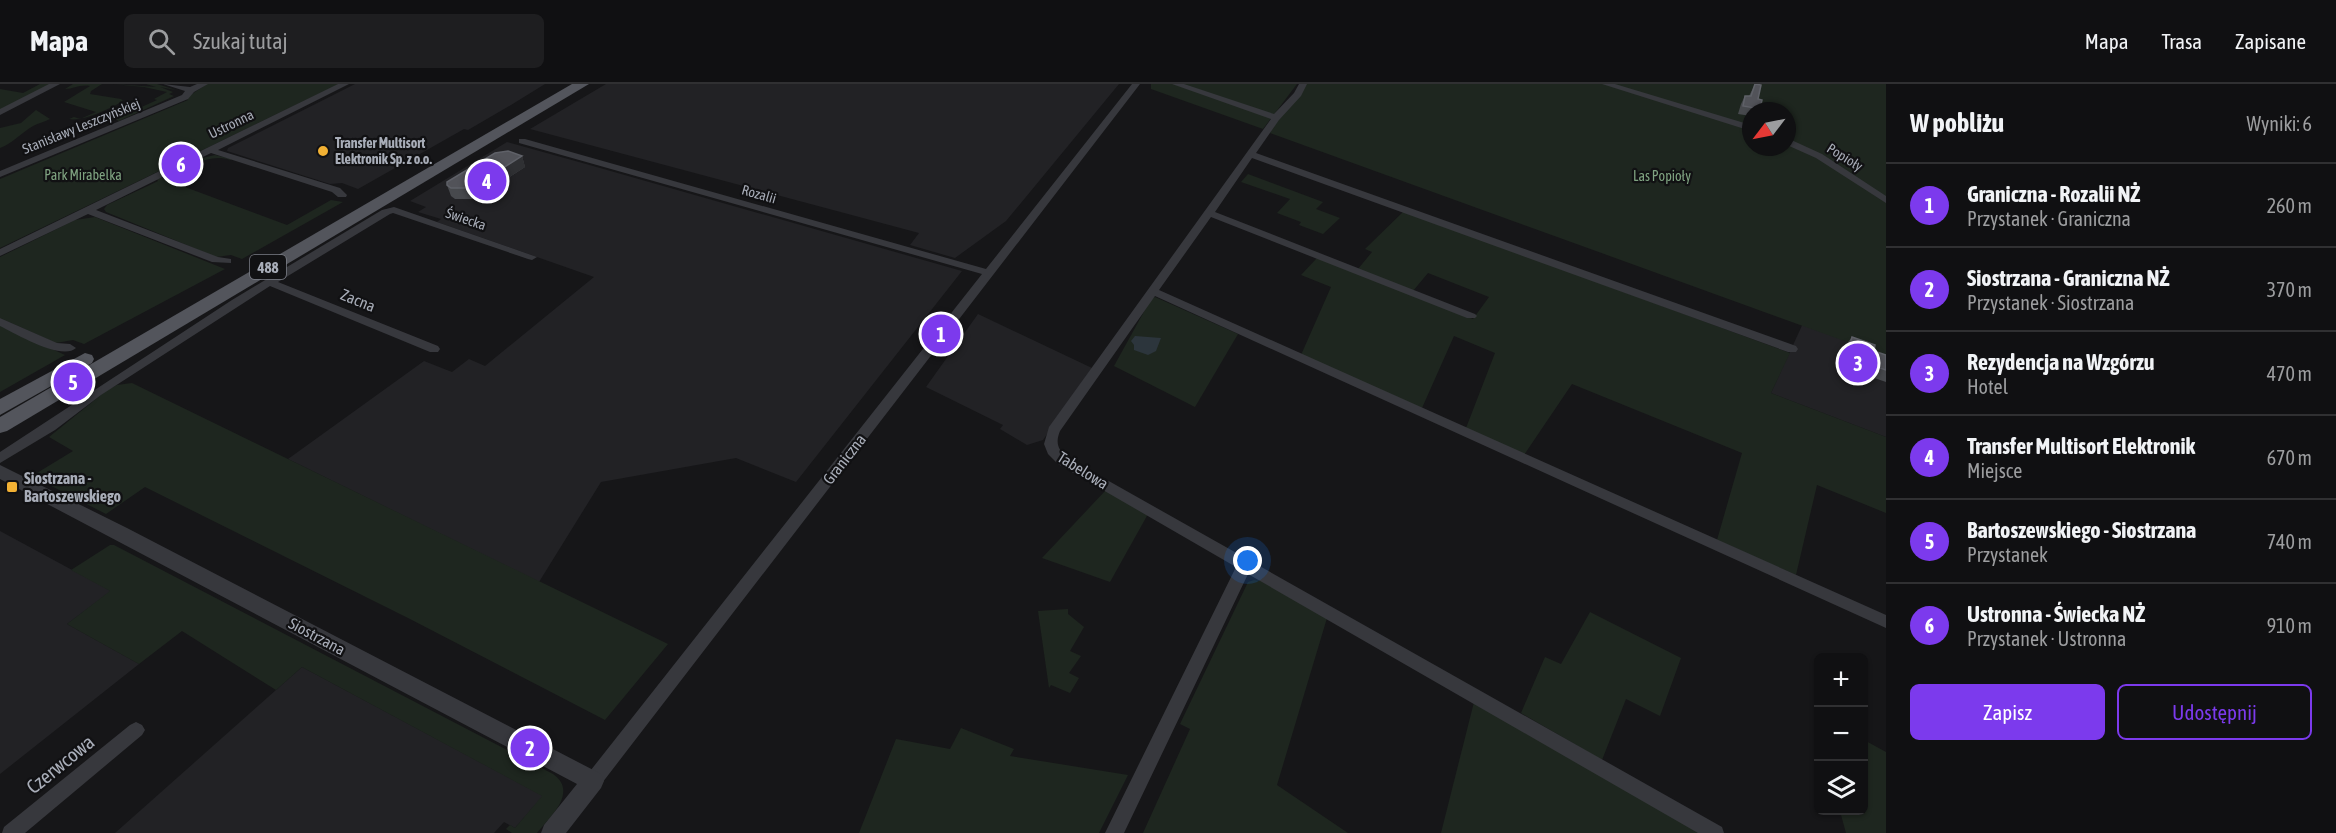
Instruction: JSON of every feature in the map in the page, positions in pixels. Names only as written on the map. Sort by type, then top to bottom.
[{"type":"main road","name":"488","points":[[0,408],[561,84]]},
{"type":"main road","name":"488","points":[[0,426],[582,84]]},
{"type":"street","points":[[0,112],[56,84]]},
{"type":"street","points":[[168,84],[191,90]]},
{"type":"street","name":"Stanisławy Leszczyńskiej","points":[[0,174],[185,97],[191,90],[204,84]]},
{"type":"street","name":"Ustronna","points":[[0,253],[345,84]]},
{"type":"street","name":"Graniczna","points":[[552,833],[1136,84]]},
{"type":"street","points":[[1176,84],[1276,118]]},
{"type":"street","name":"Tabelowa","points":[[1245,566],[1063,461],[1050,446],[1054,430],[1252,155],[1276,118],[1298,94],[1303,84]]},
{"type":"street","points":[[1606,84],[1742,125]]},
{"type":"street","name":"Rozalii","points":[[522,141],[989,273]]},
{"type":"street","name":"Popioły","points":[[1796,145],[1819,156],[1886,200]]},
{"type":"street","points":[[210,150],[334,190],[342,195]]},
{"type":"street","points":[[1252,155],[1792,349]]},
{"type":"street","points":[[87,210],[216,260],[227,261]]},
{"type":"street","name":"Świecka","points":[[269,282],[390,210],[532,257]]},
{"type":"street","points":[[1209,213],[1471,316]]},
{"type":"street","points":[[0,458],[50,427],[97,392],[269,282]]},
{"type":"street","name":"Zacna","points":[[269,282],[435,349]]},
{"type":"street","points":[[1152,291],[1886,622]]},
{"type":"street","points":[[0,322],[55,346],[70,348]]},
{"type":"street","name":"Siostrzana","points":[[0,471],[39,494],[121,533],[593,781]]},
{"type":"street","name":"Siostrzana","points":[[0,483],[39,494]]},
{"type":"street","points":[[1114,833],[1245,566],[1715,833]]},
{"type":"street","name":"Czerwcowa","points":[[11,833],[136,730]]},
{"type":"shaded area","points":[[355,84],[545,84],[468,130],[464,129],[358,189],[342,183],[330,184],[227,151],[228,148]]},
{"type":"shaded area","points":[[606,84],[1119,84],[1006,221],[955,258],[910,245],[919,233],[530,129]]},
{"type":"shaded area","points":[[507,142],[962,271],[796,482],[736,458],[601,482],[539,582],[288,459],[424,361],[452,372],[469,359],[485,366],[594,277],[437,222],[441,219],[418,212],[426,207],[410,201]]},
{"type":"shaded area","points":[[978,314],[1092,368],[1043,440],[1027,445],[1000,429],[1003,425],[926,387]]},
{"type":"shaded area","points":[[1805,319],[1886,347],[1886,437],[1771,393]]},
{"type":"shaded area","points":[[1135,336],[1161,338],[1156,351],[1148,355],[1134,350],[1131,341]]},
{"type":"shaded area","points":[[0,531],[111,591],[67,624],[139,664],[0,774]]},
{"type":"shaded area","points":[[302,667],[543,796],[515,828],[504,822],[494,833],[115,833]]},
{"type":"green space","points":[[40,84],[53,84],[0,110],[0,89],[23,93]]},
{"type":"green space","points":[[73,84],[102,84],[90,94],[123,101],[105,111],[81,118],[96,112],[64,102],[90,86],[65,89]]},
{"type":"green space","points":[[113,84],[156,87],[146,84],[157,84],[176,90],[160,87],[173,92],[169,94],[174,96],[119,121],[115,119],[157,100],[154,99],[167,92]]},
{"type":"green space","name":"Park Mirabelka","points":[[207,84],[339,84],[0,248],[0,179],[188,100],[186,98]]},
{"type":"green space","points":[[1151,84],[1297,84],[1263,129],[1151,89]]},
{"type":"green space","name":"Las Popioły","points":[[1301,84],[1886,84],[1886,356],[1270,133]]},
{"type":"green space","points":[[36,110],[50,119],[33,126],[0,148],[0,128],[21,123]]},
{"type":"green space","points":[[215,155],[232,159],[225,163],[230,160],[215,158],[200,162],[171,176],[174,178],[169,181],[287,225],[331,200],[343,202],[242,259],[231,255],[216,257],[106,212],[104,209],[107,205],[158,181],[157,179],[170,175],[202,158]]},
{"type":"green space","points":[[1248,174],[1323,202],[1316,209],[1340,218],[1323,234],[1299,225],[1301,222],[1277,213],[1290,199],[1241,182]]},
{"type":"green space","points":[[1404,211],[1790,353],[1771,393],[1886,437],[1886,513],[1817,485],[1796,575],[1717,540],[1742,453],[1572,384],[1524,455],[1466,428],[1495,353],[1454,336],[1422,408],[1301,355],[1331,287],[1301,275],[1317,258],[1473,319],[1489,297],[1428,273],[1413,291],[1358,269],[1372,252],[1365,249]]},
{"type":"green space","points":[[95,217],[225,269],[84,344],[73,340],[56,343],[0,318],[0,257],[75,220]]},
{"type":"green space","points":[[1155,297],[1238,334],[1195,407],[1114,366],[1151,299]]},
{"type":"green space","points":[[0,325],[65,355],[0,392]]},
{"type":"green space","points":[[132,383],[668,644],[605,720],[410,619],[145,487],[106,514],[32,476],[73,451],[49,437],[107,390],[117,385]]},
{"type":"green space","points":[[1106,490],[1148,514],[1110,582],[1042,558]]},
{"type":"green space","points":[[110,545],[114,545],[553,774],[560,781],[563,789],[563,797],[559,805],[537,833],[512,833],[506,829],[510,825],[515,828],[542,796],[302,667],[276,690],[182,631],[139,664],[67,624],[110,591],[71,570]]},
{"type":"green space","points":[[1261,581],[1327,618],[1277,785],[1348,833],[1143,833],[1190,729],[1180,724],[1248,582]]},
{"type":"green space","points":[[1068,609],[1068,614],[1084,627],[1070,651],[1081,656],[1069,673],[1079,678],[1070,693],[1051,685],[1049,688],[1038,611]]},
{"type":"green space","points":[[1590,612],[1681,658],[1660,716],[1626,699],[1602,760],[1521,713],[1545,657],[1561,664]]},
{"type":"green space","points":[[1474,702],[1704,833],[1441,833]]},
{"type":"green space","points":[[961,728],[1014,749],[1010,756],[1128,775],[1099,833],[859,833],[896,739],[950,749]]},
{"type":"green space","points":[[1868,742],[1886,752],[1886,833],[1846,833],[1841,815],[1868,815]]},
{"type":"building","points":[[1755,84],[1761,85],[1758,99],[1762,100],[1762,102],[1744,102],[1745,96],[1751,96]]},
{"type":"building","points":[[508,151],[522,156],[471,188],[451,188],[447,185],[447,182],[495,153]]},
{"type":"building","points":[[1852,337],[1875,345],[1874,351],[1886,355],[1886,370],[1846,357]]},
{"type":"place","name":"Transfer Multisort Elektronik Sp. z o.o.","points":[[323,151]]},
{"type":"place","name":"Ustronna - Świecka NŻ","points":[[181,164]]},
{"type":"place","name":"Transfer Multisort Elektronik","points":[[487,181]]},
{"type":"place","name":"Graniczna - Rozalii NŻ","points":[[941,334]]},
{"type":"place","name":"Rezydencja na Wzgórzu","points":[[1858,363]]},
{"type":"place","name":"Bartoszewskiego - Siostrzana","points":[[73,382]]},
{"type":"place","name":"Siostrzana - Bartoszewskiego","points":[[12,487]]},
{"type":"place","name":"Siostrzana - Graniczna NŻ","points":[[530,748]]}]
